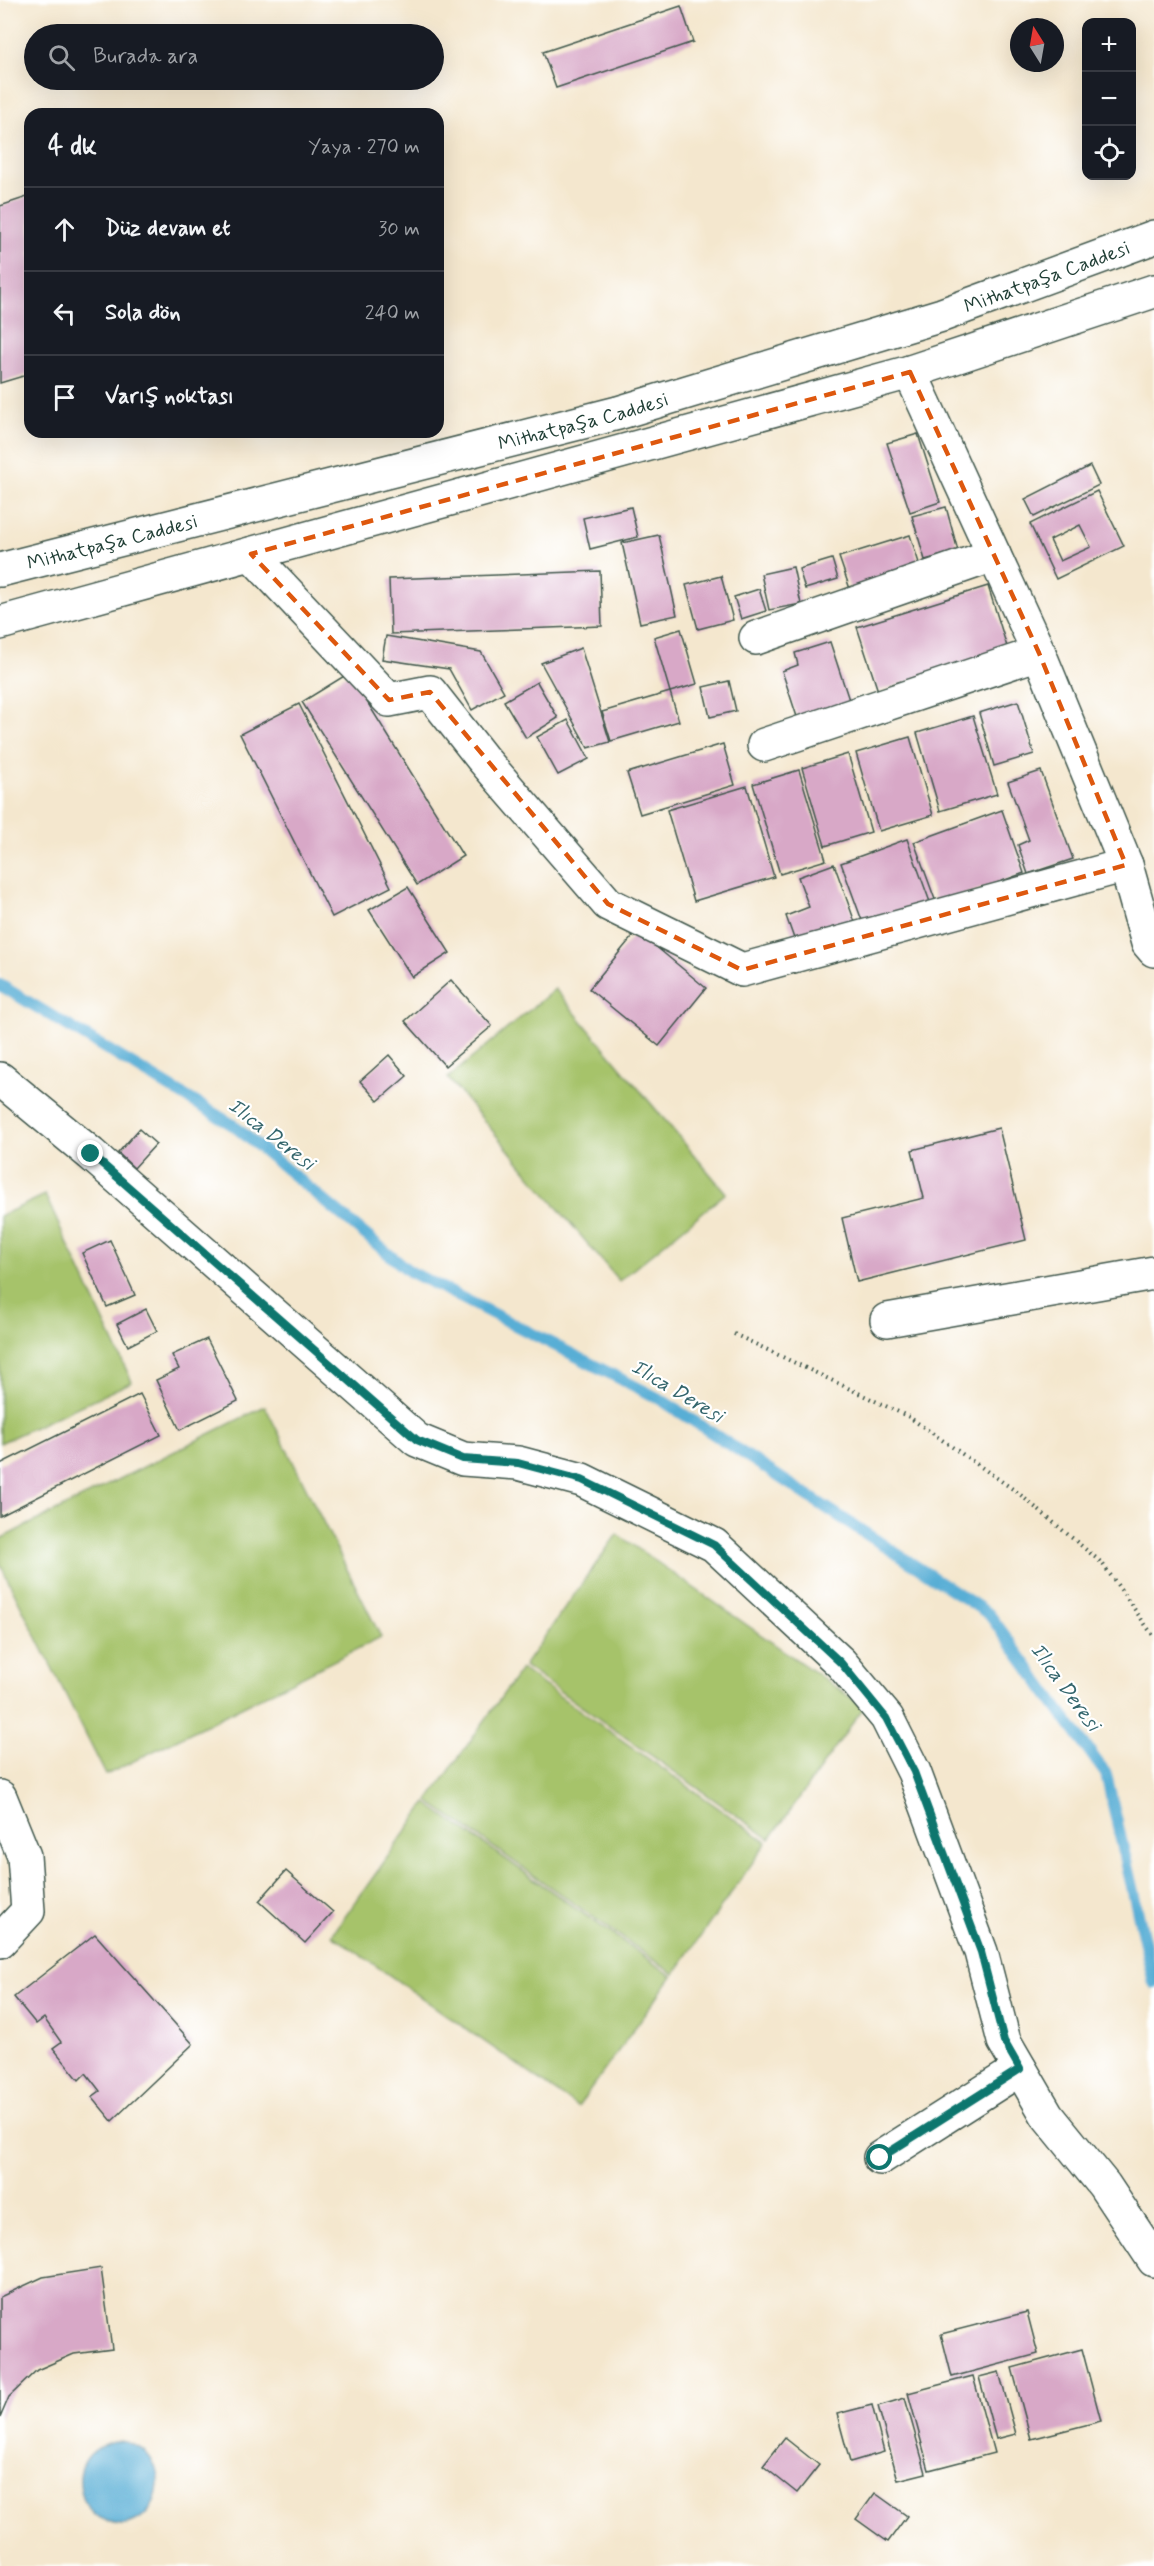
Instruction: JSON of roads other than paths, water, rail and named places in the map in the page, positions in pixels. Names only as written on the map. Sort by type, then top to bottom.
[{"type":"street","name":"Mithatpaşa Caddesi","points":[[0,570],[618,413],[942,315],[1154,237]]},
{"type":"street","name":"Mithatpaşa Caddesi","points":[[0,623],[910,372],[1154,291]]},
{"type":"street","points":[[910,372],[1039,653],[1126,864],[1148,943],[1154,950]]},
{"type":"street","points":[[250,554],[389,700],[430,692],[482,758],[608,904],[742,970],[1126,864]]},
{"type":"street","points":[[756,638],[994,555]]},
{"type":"street","points":[[764,745],[1039,653]]},
{"type":"street","points":[[0,1079],[91,1154],[417,1440],[463,1459],[518,1463],[582,1480],[714,1545],[841,1663],[886,1718],[914,1772],[981,1952],[1004,2041],[1047,2115],[1104,2185],[1154,2260]]},
{"type":"street","points":[[887,1320],[1154,1274]]},
{"type":"street","points":[[1119,1280],[1154,1290]]},
{"type":"street","points":[[0,1797],[24,1856],[28,1911],[0,1941]]},
{"type":"street","points":[[880,2158],[1020,2069]]},
{"type":"water","points":[[121,2441],[141,2449],[153,2461],[158,2477],[157,2493],[150,2508],[140,2519],[125,2524],[107,2521],[92,2512],[86,2504],[80,2481],[81,2471],[91,2454],[99,2448]]},
{"type":"waterway","name":"Ilıca Deresi","points":[[0,985],[233,1125],[409,1271],[660,1399],[989,1614],[1106,1774],[1154,1983]]}]
